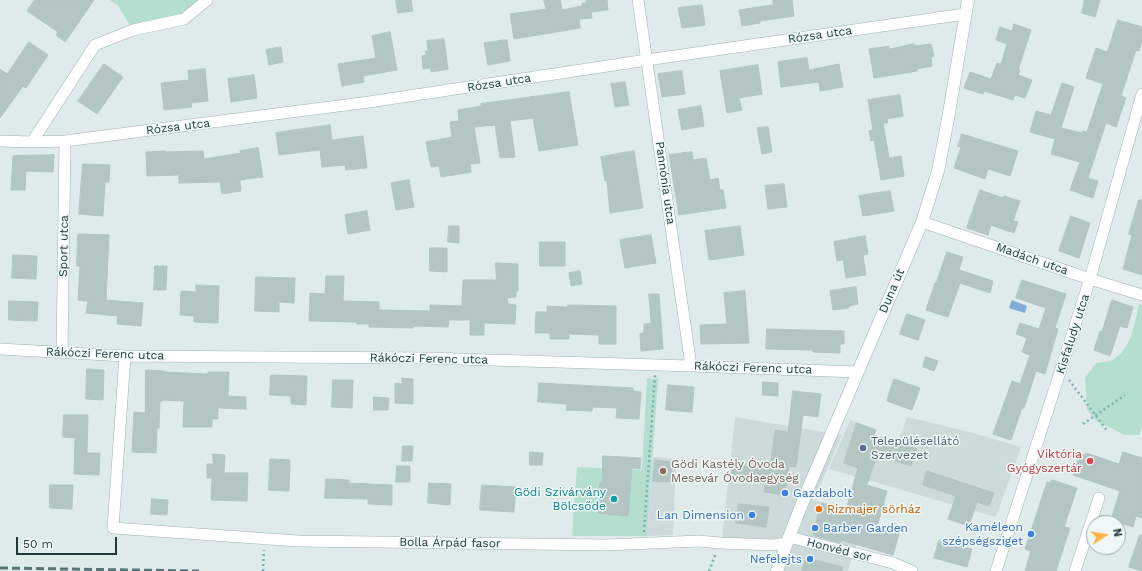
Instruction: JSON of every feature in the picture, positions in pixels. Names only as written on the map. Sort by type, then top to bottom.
[{"type":"street","points":[[32,142],[95,45],[133,30],[184,19],[207,0]]},
{"type":"street","name":"Pannónia utca","points":[[638,0],[691,366]]},
{"type":"street","name":"Duna út","points":[[777,571],[806,491],[922,222],[938,171],[968,0]]},
{"type":"street","name":"Rózsa utca","points":[[0,142],[65,141],[369,102],[965,14]]},
{"type":"street","name":"Kisfaludy utca","points":[[996,571],[1090,279],[1142,94]]},
{"type":"street","name":"Sport utca","points":[[62,352],[65,141]]},
{"type":"street","name":"Madách utca","points":[[922,222],[1142,295]]},
{"type":"street","name":"Rákóczi Ferenc utca","points":[[0,349],[125,356],[424,358],[858,372]]},
{"type":"street","name":"Bolla Árpád fasor","points":[[125,356],[113,528],[298,541],[590,545],[699,542],[773,545],[788,540]]},
{"type":"street","points":[[1075,571],[1099,498]]},
{"type":"street","name":"Honvéd sor","points":[[788,540],[893,563],[912,571]]},
{"type":"path","points":[[1066,376],[1108,432]]},
{"type":"path","points":[[643,536],[654,379]]},
{"type":"path","points":[[1083,424],[1125,395]]},
{"type":"path","points":[[263,571],[265,539]]},
{"type":"path","points":[[709,571],[720,543]]},
{"type":"shaded area","points":[[735,417],[842,435],[814,500],[866,513],[848,571],[773,571],[781,539],[722,538]]},
{"type":"shaded area","points":[[907,417],[966,431],[1021,447],[996,517],[829,469],[850,420],[876,429],[869,452],[892,460]]},
{"type":"shaded area","points":[[653,457],[676,459],[673,535],[647,536]]},
{"type":"green space","points":[[110,0],[207,0],[184,19],[133,30],[118,6]]},
{"type":"green space","points":[[1139,304],[1142,305],[1142,427],[1139,435],[1125,435],[1098,422],[1087,410],[1085,378],[1096,363],[1112,360],[1124,350],[1131,335]]},
{"type":"green space","points":[[647,378],[658,379],[647,536],[572,536],[577,467],[642,470]]},
{"type":"water","points":[[1012,300],[1027,306],[1025,313],[1009,308]]},
{"type":"building","points":[[35,0],[94,0],[65,42],[56,35],[58,32],[27,11]]},
{"type":"building","points":[[396,0],[411,0],[413,11],[398,13]]},
{"type":"building","points":[[544,0],[560,0],[562,10],[582,6],[582,3],[586,3],[586,0],[607,0],[608,10],[591,12],[592,18],[579,19],[580,28],[514,39],[510,14],[546,9]]},
{"type":"building","points":[[773,0],[792,0],[794,16],[760,21],[760,23],[742,26],[739,10],[773,5]]},
{"type":"building","points":[[1085,0],[1100,0],[1095,17],[1082,13]]},
{"type":"building","points":[[702,5],[705,25],[682,28],[678,8]]},
{"type":"building","points":[[1118,20],[1142,27],[1142,40],[1139,51],[1136,50],[1121,96],[1126,98],[1116,127],[1106,123],[1088,178],[1098,181],[1093,198],[1070,190],[1080,162],[1051,154],[1055,139],[1030,132],[1036,111],[1051,115],[1062,83],[1074,87],[1061,128],[1082,133],[1083,131],[1087,132],[1103,84],[1086,78],[1096,48],[1107,52]]},
{"type":"building","points":[[1014,24],[1031,30],[1018,70],[1020,70],[1018,75],[1032,80],[1025,98],[1015,95],[1013,100],[984,91],[983,94],[964,88],[970,72],[991,79],[997,63],[1001,64],[1007,44],[996,40],[1000,27],[1012,31]]},
{"type":"building","points":[[390,32],[397,70],[363,76],[364,82],[342,86],[338,64],[376,58],[372,36]]},
{"type":"building","points":[[444,39],[448,69],[431,72],[431,68],[423,69],[422,56],[426,55],[425,51],[428,51],[427,41]]},
{"type":"building","points":[[507,40],[510,61],[488,65],[484,43]]},
{"type":"building","points":[[29,42],[48,55],[26,88],[23,86],[0,118],[0,69],[7,74]]},
{"type":"building","points":[[914,44],[915,46],[931,44],[934,56],[931,57],[932,66],[917,69],[917,71],[874,78],[869,49],[889,46],[889,49]]},
{"type":"building","points":[[281,47],[283,62],[269,65],[266,50]]},
{"type":"building","points":[[807,58],[809,70],[839,64],[843,87],[820,91],[819,82],[781,87],[778,62]]},
{"type":"building","points":[[104,64],[123,77],[97,114],[78,101]]},
{"type":"building","points":[[758,65],[762,94],[739,98],[742,110],[727,113],[720,71]]},
{"type":"building","points":[[205,69],[208,101],[191,103],[192,107],[164,110],[161,83],[189,80],[188,71]]},
{"type":"building","points":[[682,71],[685,94],[662,97],[658,74]]},
{"type":"building","points":[[254,75],[257,98],[231,102],[228,79]]},
{"type":"building","points":[[625,82],[629,105],[615,107],[611,84]]},
{"type":"building","points":[[569,92],[578,145],[539,151],[533,118],[510,121],[515,157],[500,158],[495,125],[474,127],[480,163],[470,164],[471,172],[441,177],[439,166],[431,167],[426,142],[452,137],[450,122],[459,121],[458,110],[481,106],[481,104]]},
{"type":"building","points":[[900,95],[903,116],[887,119],[888,123],[883,123],[889,158],[901,156],[904,176],[881,180],[874,140],[871,141],[869,131],[873,130],[868,100]]},
{"type":"building","points":[[701,106],[704,126],[682,130],[678,110]]},
{"type":"building","points":[[330,125],[332,140],[363,136],[367,168],[346,170],[345,165],[322,167],[320,150],[279,155],[276,133]]},
{"type":"building","points":[[768,127],[772,152],[762,154],[757,128]]},
{"type":"building","points":[[962,134],[1018,151],[1010,176],[988,169],[985,179],[954,168],[961,147],[958,146]]},
{"type":"building","points":[[258,148],[263,177],[240,180],[241,191],[222,194],[220,182],[179,183],[179,175],[147,176],[146,152],[203,151],[204,159],[241,153],[240,151]]},
{"type":"building","points":[[634,151],[643,208],[610,213],[607,181],[605,181],[601,157]]},
{"type":"building","points":[[692,152],[693,160],[706,158],[710,180],[718,178],[720,190],[723,190],[726,208],[679,215],[669,155]]},
{"type":"building","points":[[54,155],[53,172],[26,171],[25,190],[11,190],[13,156]]},
{"type":"building","points":[[83,164],[110,165],[109,182],[105,182],[103,216],[79,214]]},
{"type":"building","points":[[409,180],[414,207],[396,210],[391,183]]},
{"type":"building","points":[[784,184],[787,207],[768,209],[765,186]]},
{"type":"building","points":[[980,190],[1003,198],[1004,196],[1020,201],[1013,221],[1018,222],[1014,233],[991,225],[988,235],[967,228]]},
{"type":"building","points":[[890,191],[894,211],[863,216],[859,196]]},
{"type":"building","points":[[1139,200],[1142,200],[1142,275],[1123,269],[1132,235],[1129,234]]},
{"type":"building","points":[[367,211],[370,230],[348,234],[345,215]]},
{"type":"building","points":[[1071,216],[1090,223],[1079,258],[1059,251]]},
{"type":"building","points":[[449,226],[459,226],[459,243],[448,242]]},
{"type":"building","points":[[740,226],[744,255],[709,260],[705,231]]},
{"type":"building","points":[[78,234],[109,235],[106,300],[143,303],[141,326],[117,324],[118,316],[86,313],[88,301],[78,300],[80,266],[77,266]]},
{"type":"building","points":[[651,235],[656,263],[625,268],[620,240]]},
{"type":"building","points":[[865,236],[868,254],[863,255],[866,275],[846,278],[843,260],[837,261],[834,242]]},
{"type":"building","points":[[540,242],[565,242],[565,266],[540,266]]},
{"type":"building","points":[[430,248],[447,248],[447,272],[430,271]]},
{"type":"building","points":[[947,252],[963,257],[959,270],[993,281],[990,293],[960,283],[948,317],[926,310]]},
{"type":"building","points":[[13,255],[37,256],[36,279],[12,278]]},
{"type":"building","points":[[496,263],[518,264],[518,291],[516,291],[516,297],[507,298],[508,304],[516,305],[515,324],[484,323],[484,335],[470,335],[470,320],[449,320],[448,327],[413,326],[413,328],[369,327],[369,324],[357,324],[357,322],[309,321],[310,293],[325,294],[326,276],[344,276],[343,301],[379,302],[379,310],[430,311],[430,305],[462,306],[463,280],[496,280]]},
{"type":"building","points":[[155,266],[167,266],[166,290],[154,290]]},
{"type":"building","points":[[580,271],[582,284],[571,286],[569,273]]},
{"type":"building","points":[[256,277],[295,278],[294,303],[279,302],[279,312],[255,311]]},
{"type":"building","points":[[1022,280],[1066,294],[1055,328],[1058,329],[1045,374],[1036,371],[1024,408],[1022,408],[1011,440],[993,434],[1012,381],[1020,384],[1030,355],[1022,352],[1027,338],[1016,334],[1020,323],[1039,329],[1046,308],[1016,298]]},
{"type":"building","points":[[196,285],[219,286],[218,323],[194,322],[194,316],[180,315],[181,291],[196,292]]},
{"type":"building","points":[[856,287],[858,304],[849,306],[849,308],[833,310],[830,291]]},
{"type":"building","points":[[745,291],[749,343],[701,344],[700,325],[727,324],[724,293]]},
{"type":"building","points":[[649,294],[659,294],[663,349],[641,351],[640,334],[644,333],[644,324],[651,323]]},
{"type":"building","points":[[1112,300],[1133,307],[1127,328],[1120,326],[1110,356],[1094,350]]},
{"type":"building","points":[[9,301],[38,302],[37,321],[9,320]]},
{"type":"building","points":[[568,305],[616,306],[616,344],[599,344],[599,335],[569,334],[569,339],[550,339],[550,333],[535,333],[536,312],[547,312],[547,306],[568,307]]},
{"type":"building","points":[[907,314],[925,320],[918,340],[900,334]]},
{"type":"building","points":[[767,329],[844,331],[844,344],[840,344],[840,353],[813,352],[813,350],[766,349]]},
{"type":"building","points":[[926,357],[938,361],[934,371],[923,367]]},
{"type":"building","points":[[87,369],[104,370],[103,400],[86,399]]},
{"type":"building","points":[[146,370],[208,374],[208,372],[229,372],[228,396],[246,397],[246,409],[218,408],[218,419],[212,419],[212,427],[183,427],[184,401],[160,401],[156,453],[132,452],[134,412],[145,413]]},
{"type":"building","points":[[271,375],[307,376],[306,405],[291,404],[291,396],[270,395]]},
{"type":"building","points":[[402,378],[413,379],[413,404],[395,403],[395,383],[402,384]]},
{"type":"building","points":[[894,379],[920,388],[912,410],[887,401]]},
{"type":"building","points":[[333,380],[353,380],[352,408],[332,407]]},
{"type":"building","points":[[763,382],[778,383],[778,396],[763,395]]},
{"type":"building","points":[[539,383],[633,388],[633,391],[641,392],[639,419],[616,418],[617,408],[593,407],[592,411],[566,410],[567,404],[538,402]]},
{"type":"building","points":[[668,385],[694,387],[692,412],[666,410]]},
{"type":"building","points":[[793,391],[821,394],[818,417],[803,415],[796,467],[789,466],[785,495],[764,492],[765,484],[731,479],[733,464],[770,469],[775,430],[788,432]]},
{"type":"building","points":[[374,397],[389,398],[388,410],[374,410]]},
{"type":"building","points":[[64,415],[88,415],[87,453],[100,453],[99,475],[74,474],[75,438],[63,437]]},
{"type":"building","points":[[857,423],[876,430],[874,435],[917,449],[911,466],[877,455],[867,485],[887,491],[877,527],[899,534],[893,555],[841,540],[840,543],[813,535],[821,503],[846,510],[858,468],[844,463]]},
{"type":"building","points":[[403,446],[413,446],[412,461],[402,461]]},
{"type":"building","points":[[530,452],[543,453],[542,465],[530,465]]},
{"type":"building","points":[[1123,452],[1142,458],[1142,518],[1136,516],[1133,527],[1126,525],[1126,515],[1113,515],[1120,491],[1073,475],[1080,454],[1085,455],[1086,453],[1119,464]]},
{"type":"building","points":[[213,454],[225,455],[224,473],[248,473],[247,501],[211,500],[212,478],[207,478],[207,464],[213,464]]},
{"type":"building","points":[[603,456],[641,458],[640,469],[632,468],[628,516],[598,513],[600,482],[602,482]]},
{"type":"building","points":[[270,459],[290,460],[289,491],[269,490]]},
{"type":"building","name":"Gödi Kastély Óvoda Mesevár Óvodaegység","points":[[655,460],[672,462],[671,482],[653,481]]},
{"type":"building","points":[[397,466],[410,466],[410,482],[396,482]]},
{"type":"building","points":[[927,471],[994,493],[989,506],[977,502],[969,526],[948,519],[956,496],[923,485]]},
{"type":"building","points":[[326,479],[349,480],[349,483],[392,485],[392,505],[368,504],[368,499],[325,498]]},
{"type":"building","points":[[1052,480],[1077,488],[1064,527],[1070,528],[1056,571],[1025,571],[1031,551],[1025,549],[1047,482],[1050,483]]},
{"type":"building","points":[[429,483],[451,484],[450,505],[428,503]]},
{"type":"building","points":[[50,485],[73,485],[72,509],[50,508]]},
{"type":"building","points":[[482,485],[516,487],[514,512],[480,510]]},
{"type":"building","points":[[152,499],[168,500],[167,515],[151,514]]},
{"type":"building","name":"Lan Dimension","points":[[739,504],[769,507],[766,527],[736,523]]},
{"type":"building","points":[[1140,535],[1142,535],[1142,571],[1129,567]]},
{"type":"building","points":[[939,541],[972,549],[967,567],[934,558]]},
{"type":"building","points":[[806,558],[843,567],[842,571],[802,571]]},
{"type":"railway","points":[[0,568],[199,571]]},
{"type":"place","name":"Településellátó Szervezet","points":[[863,448]]},
{"type":"place","name":"Viktória Gyógyszertár","points":[[1090,461]]},
{"type":"place","name":"Gödi Kastély Óvoda Mesevár Óvodaegység","points":[[663,471]]},
{"type":"place","name":"Gazdabolt","points":[[785,493]]},
{"type":"place","name":"Gödi Szivárvány Bölcsőde","points":[[614,499]]},
{"type":"place","name":"Rizmajer sörház","points":[[819,509]]},
{"type":"place","name":"Lan Dimension","points":[[752,515]]},
{"type":"place","name":"Barber Garden","points":[[815,528]]},
{"type":"place","name":"Kaméleon szépségsziget","points":[[1031,534]]},
{"type":"place","name":"Nefelejts","points":[[810,559]]}]
